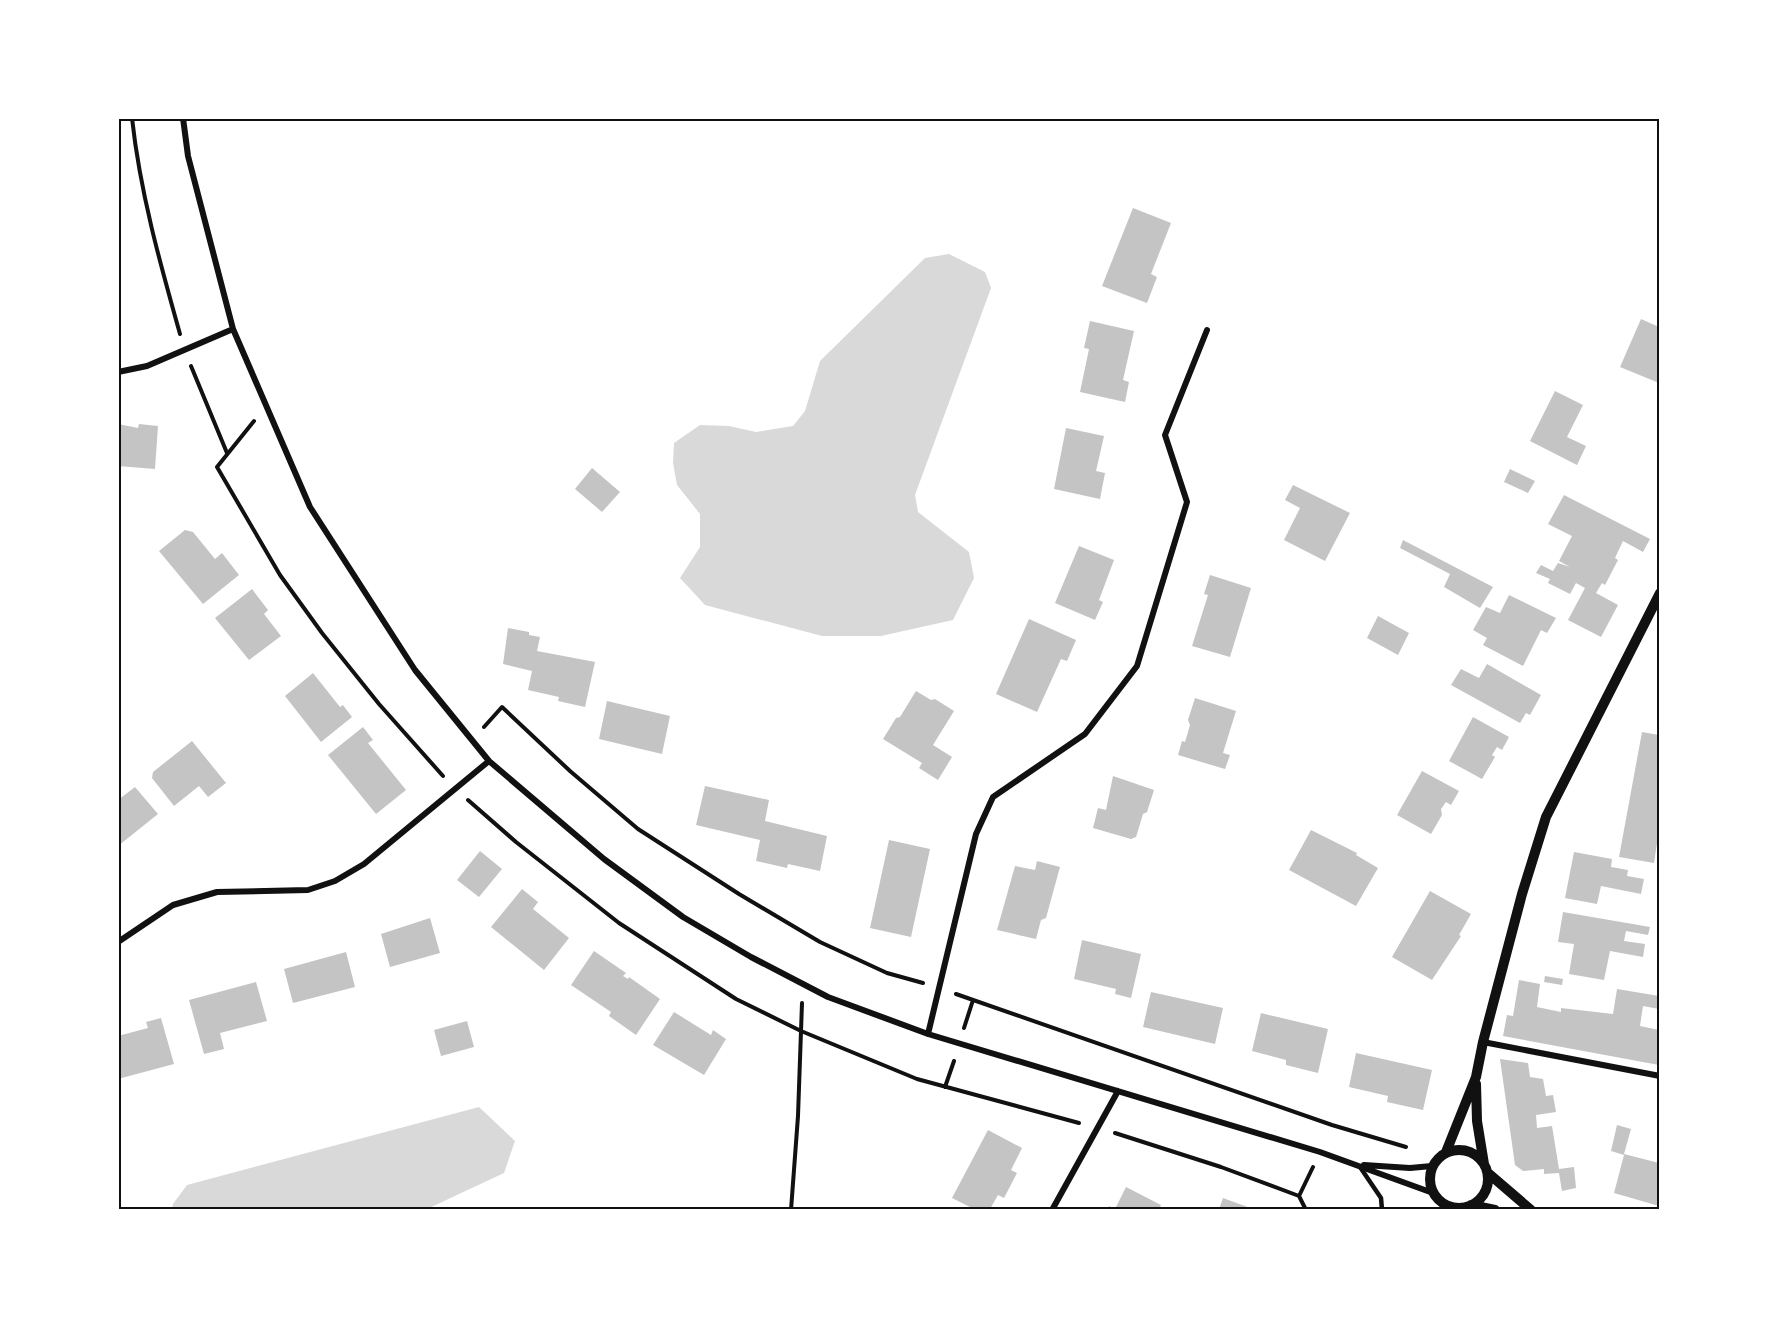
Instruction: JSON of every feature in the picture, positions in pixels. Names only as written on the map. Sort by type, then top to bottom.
[{"type":"street","points":[[183,118],[188,156],[233,329],[310,507],[415,670],[489,761],[604,859],[683,917],[828,998],[928,1034],[1359,1165],[1433,1193]]},
{"type":"street","points":[[118,372],[147,366],[233,329]]},
{"type":"street","points":[[928,1034],[976,834],[993,797],[1085,734],[1137,666],[1187,502],[1165,435],[1207,330]]},
{"type":"street","points":[[1446,1152],[1476,1077],[1521,894],[1546,817],[1659,593]]},
{"type":"street","points":[[118,942],[173,906],[217,892],[308,890],[335,881],[364,864],[489,761]]},
{"type":"street","points":[[1483,1042],[1659,1076]]},
{"type":"street","points":[[1471,1206],[1485,1192],[1488,1183],[1477,1121],[1476,1077]]},
{"type":"street","points":[[1052,1209],[1118,1091]]},
{"type":"street","points":[[1495,1209],[1471,1206],[1443,1207],[1433,1193],[1429,1176],[1434,1162],[1446,1152],[1455,1149],[1472,1152],[1486,1169],[1531,1209]]},
{"type":"street","points":[[1359,1165],[1410,1168],[1432,1166]]},
{"type":"lane","points":[[1359,1165],[1381,1198],[1382,1209]]},
{"type":"path","points":[[132,118],[137,161],[156,249],[184,350],[228,454]]},
{"type":"path","points":[[266,406],[218,466],[280,575],[322,633],[379,704],[456,789],[516,842],[619,923],[736,999],[801,1031],[917,1079],[1098,1128],[1221,1167],[1299,1196]]},
{"type":"path","points":[[791,1209],[803,984]]},
{"type":"shaded area","points":[[949,254],[985,272],[991,288],[915,495],[918,512],[969,552],[974,578],[953,620],[881,636],[822,636],[705,605],[680,578],[700,547],[700,514],[677,485],[673,463],[674,443],[700,425],[729,426],[756,432],[793,426],[805,411],[820,361],[925,258]]},
{"type":"shaded area","points":[[479,1107],[515,1141],[504,1173],[427,1209],[172,1209],[173,1204],[187,1185]]},
{"type":"building","points":[[1133,208],[1171,223],[1151,274],[1157,277],[1147,303],[1102,286]]},
{"type":"building","points":[[1641,319],[1659,327],[1659,383],[1620,367]]},
{"type":"building","points":[[1090,321],[1134,331],[1123,380],[1129,382],[1125,402],[1080,392],[1089,349],[1084,348]]},
{"type":"building","points":[[1555,391],[1583,405],[1567,437],[1586,446],[1577,465],[1530,441]]},
{"type":"building","points":[[118,424],[138,428],[139,424],[158,426],[155,469],[118,466]]},
{"type":"building","points":[[1066,428],[1104,436],[1096,471],[1105,473],[1100,499],[1054,489]]},
{"type":"building","points":[[592,468],[620,492],[602,512],[575,489]]},
{"type":"building","points":[[1510,469],[1535,481],[1528,493],[1504,482]]},
{"type":"building","points":[[1293,485],[1350,513],[1325,561],[1284,540],[1300,508],[1285,500]]},
{"type":"building","points":[[1564,495],[1650,539],[1643,552],[1623,541],[1615,558],[1618,560],[1605,585],[1602,583],[1596,593],[1618,605],[1601,637],[1568,620],[1585,588],[1576,583],[1570,594],[1548,583],[1550,579],[1536,573],[1541,565],[1553,571],[1558,563],[1570,567],[1559,561],[1572,536],[1548,524]]},
{"type":"building","points":[[185,530],[193,532],[215,559],[222,553],[239,575],[203,604],[159,551]]},
{"type":"building","points":[[1403,540],[1493,587],[1480,608],[1444,587],[1450,574],[1400,548]]},
{"type":"building","points":[[1079,546],[1114,560],[1099,600],[1103,602],[1095,620],[1055,603]]},
{"type":"building","points":[[1210,575],[1251,588],[1230,657],[1192,646],[1208,595],[1204,594]]},
{"type":"building","points":[[252,589],[268,610],[264,614],[281,636],[249,660],[215,618]]},
{"type":"building","points":[[1509,595],[1556,618],[1547,633],[1541,630],[1523,666],[1483,645],[1487,638],[1473,630],[1486,607],[1500,613]]},
{"type":"building","points":[[1378,616],[1409,633],[1398,655],[1367,638]]},
{"type":"building","points":[[1029,619],[1076,640],[1067,661],[1061,659],[1037,712],[996,694]]},
{"type":"building","points":[[508,628],[529,632],[529,635],[540,637],[537,651],[595,662],[585,707],[558,701],[559,697],[528,690],[532,671],[503,664]]},
{"type":"building","points":[[1487,664],[1541,695],[1530,715],[1526,713],[1520,723],[1451,685],[1461,669],[1479,678]]},
{"type":"building","points":[[313,673],[340,707],[343,705],[352,717],[321,742],[285,696]]},
{"type":"building","points":[[916,691],[954,711],[933,745],[952,757],[938,780],[919,768],[922,763],[883,739]]},
{"type":"building","points":[[1195,698],[1236,711],[1223,753],[1230,755],[1225,769],[1178,755],[1182,741],[1185,742],[1190,725],[1188,720]]},
{"type":"building","points":[[607,701],[670,716],[662,754],[599,739]]},
{"type":"building","points":[[1473,717],[1509,737],[1502,750],[1497,747],[1492,755],[1495,757],[1482,779],[1449,761]]},
{"type":"building","points":[[363,727],[373,740],[368,743],[406,790],[376,814],[328,755]]},
{"type":"building","points":[[1642,732],[1659,735],[1659,830],[1654,863],[1619,857]]},
{"type":"building","points":[[192,741],[226,783],[208,797],[199,786],[174,806],[152,778],[153,772]]},
{"type":"building","points":[[1422,771],[1459,791],[1451,805],[1446,802],[1441,809],[1442,815],[1431,834],[1397,815]]},
{"type":"building","points":[[1113,776],[1154,790],[1136,837],[1131,839],[1093,828],[1098,808],[1106,810]]},
{"type":"building","points":[[705,786],[769,800],[765,821],[827,836],[820,871],[788,864],[787,868],[756,861],[760,840],[696,825]]},
{"type":"building","points":[[135,787],[158,814],[118,846],[118,800]]},
{"type":"building","points":[[1311,830],[1357,853],[1356,855],[1378,868],[1356,906],[1289,870]]},
{"type":"building","points":[[889,840],[930,849],[911,937],[870,928]]},
{"type":"building","points":[[480,851],[502,869],[479,897],[457,880]]},
{"type":"building","points":[[1574,852],[1612,859],[1611,867],[1628,870],[1627,876],[1644,879],[1641,894],[1601,886],[1597,904],[1565,898]]},
{"type":"building","points":[[1037,861],[1060,867],[1046,918],[1041,920],[1036,939],[997,930],[1015,866],[1035,870]]},
{"type":"building","points":[[522,889],[538,902],[533,909],[569,938],[544,970],[491,927]]},
{"type":"building","points":[[1430,891],[1471,914],[1459,935],[1461,936],[1432,980],[1392,957]]},
{"type":"building","points":[[1563,912],[1650,927],[1648,935],[1626,931],[1624,941],[1645,944],[1643,957],[1610,951],[1604,980],[1569,974],[1574,944],[1558,942]]},
{"type":"building","points":[[430,918],[440,953],[390,967],[381,934]]},
{"type":"building","points":[[1082,940],[1141,954],[1131,998],[1115,994],[1116,989],[1074,979]]},
{"type":"building","points":[[594,951],[626,973],[623,976],[628,979],[629,977],[660,999],[636,1035],[609,1016],[611,1012],[571,985]]},
{"type":"building","points":[[346,952],[355,987],[293,1003],[284,969]]},
{"type":"building","points":[[1545,976],[1563,979],[1562,985],[1544,982]]},
{"type":"building","points":[[1519,980],[1540,984],[1537,1007],[1561,1012],[1561,1008],[1613,1014],[1617,989],[1659,996],[1659,1009],[1643,1006],[1640,1026],[1659,1030],[1659,1065],[1503,1036],[1507,1015],[1513,1016]]},
{"type":"building","points":[[256,982],[267,1021],[220,1033],[224,1049],[204,1054],[189,1000]]},
{"type":"building","points":[[1151,992],[1223,1008],[1215,1044],[1143,1027]]},
{"type":"building","points":[[674,1012],[711,1035],[713,1030],[726,1039],[704,1075],[653,1045]]},
{"type":"building","points":[[1261,1013],[1328,1029],[1318,1073],[1286,1065],[1286,1060],[1252,1051]]},
{"type":"building","points":[[161,1018],[174,1064],[118,1079],[118,1036],[148,1028],[146,1022]]},
{"type":"building","points":[[467,1021],[474,1047],[441,1056],[434,1030]]},
{"type":"building","points":[[1356,1053],[1432,1070],[1423,1110],[1387,1102],[1388,1096],[1349,1087]]},
{"type":"building","points":[[1500,1059],[1528,1063],[1530,1077],[1543,1079],[1546,1096],[1553,1095],[1556,1112],[1536,1115],[1537,1128],[1552,1126],[1559,1169],[1574,1167],[1576,1188],[1562,1191],[1559,1173],[1544,1174],[1544,1169],[1523,1171],[1515,1165]]},
{"type":"building","points":[[1617,1125],[1631,1129],[1624,1154],[1659,1163],[1659,1206],[1614,1193],[1624,1155],[1611,1151]]},
{"type":"building","points":[[988,1130],[1022,1148],[1011,1170],[1017,1173],[1004,1198],[998,1195],[990,1209],[974,1209],[952,1198]]},
{"type":"building","points":[[1126,1187],[1161,1205],[1159,1209],[1115,1209]]},
{"type":"building","points":[[1223,1198],[1253,1209],[1219,1209]]}]
